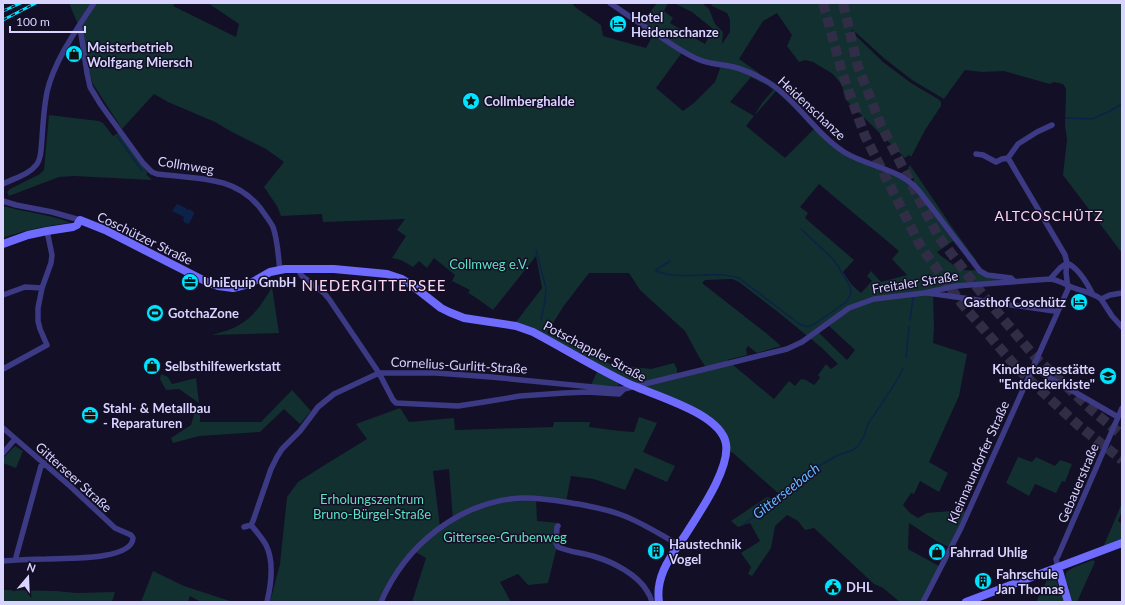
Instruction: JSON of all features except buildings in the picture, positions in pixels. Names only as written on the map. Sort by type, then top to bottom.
[{"type":"street","points":[[3,184],[31,171],[38,163],[42,147],[47,91],[59,61],[94,3]]},
{"type":"street","name":"Heidenschanze","points":[[610,3],[695,58],[736,68],[770,84],[796,106],[820,132],[842,151],[860,161],[896,173],[911,182],[980,271],[987,275],[1011,278],[1014,281]]},
{"type":"street","name":"Collmweg","points":[[79,27],[86,73],[90,87],[101,105],[143,163],[152,172],[157,174],[212,180],[232,186],[246,194],[258,205],[272,226],[278,248],[276,271]]},
{"type":"street","points":[[976,154],[983,155],[996,162],[1008,158],[1018,144],[1052,125]]},
{"type":"street","points":[[1008,158],[1062,249],[1067,263],[1066,272],[1068,286]]},
{"type":"street","name":"Coschützer Straße","points":[[3,201],[80,220],[105,230],[168,263],[218,286],[232,288],[240,287],[249,284],[266,273],[276,271]]},
{"type":"street","points":[[3,244],[47,231],[73,227],[78,225],[80,220]]},
{"type":"street","points":[[3,369],[47,344],[40,330],[38,308],[42,288],[51,263],[52,255],[47,231]]},
{"type":"street","points":[[1067,263],[1050,279],[1076,289],[1092,293],[1101,299],[1112,316],[1122,327]]},
{"type":"street","points":[[1067,263],[1076,270],[1092,293]]},
{"type":"street","points":[[300,269],[302,276],[329,299],[379,372],[396,403],[458,406],[520,396],[564,392],[619,394],[624,389]]},
{"type":"street","name":"Potschappler Straße","points":[[276,271],[334,269],[366,271],[395,276],[413,286],[441,308],[449,312],[464,318],[516,326],[533,332],[633,386],[670,400],[695,412],[712,423],[725,440],[726,457],[718,478],[706,501],[662,572],[659,587],[659,602]]},
{"type":"street","name":"Freitaler Straße","points":[[633,386],[787,349],[802,342],[848,308],[874,299],[956,286],[1050,279]]},
{"type":"street","name":"Kleinnaundorfer Straße","points":[[923,602],[961,528],[1058,311],[1068,292],[1068,286]]},
{"type":"street","points":[[3,295],[25,287],[42,288]]},
{"type":"street","points":[[924,292],[1058,311]]},
{"type":"street","points":[[1101,299],[1122,293]]},
{"type":"street","points":[[1033,368],[1118,418]]},
{"type":"street","name":"Cornelius-Gurlitt-Straße","points":[[251,525],[271,470],[282,449],[300,431],[318,407],[334,394],[379,372],[434,373],[491,377],[614,389],[624,389],[633,386]]},
{"type":"street","name":"Gebauerstraße","points":[[1058,567],[1056,559],[1122,408]]},
{"type":"street","name":"Gitterseer Straße","points":[[3,428],[80,495],[115,528],[133,538],[132,544],[129,546],[117,552],[106,555],[85,558],[16,560]]},
{"type":"street","points":[[3,453],[15,439]]},
{"type":"street","points":[[3,561],[16,560],[41,466],[44,463]]},
{"type":"street","points":[[381,602],[396,573],[407,559],[427,539],[446,523],[460,515],[496,502],[514,499],[542,498],[602,508],[619,513],[678,545]]},
{"type":"street","points":[[244,527],[251,525],[265,544],[269,553],[271,574],[268,602]]},
{"type":"street","points":[[558,526],[556,543],[558,546],[597,558],[622,569],[643,585],[652,602]]},
{"type":"street","points":[[966,602],[1122,542]]},
{"type":"street","points":[[1058,567],[1068,602]]},
{"type":"green space","name":"Collmweg e.V.","points":[[69,3],[175,3],[173,6],[236,37],[239,24],[208,3],[572,3],[575,7],[601,25],[603,36],[646,48],[653,35],[680,52],[681,54],[656,88],[683,111],[694,103],[715,82],[721,66],[728,67],[750,76],[767,86],[751,77],[730,102],[754,116],[746,126],[785,158],[814,129],[831,145],[911,184],[964,254],[953,241],[937,252],[951,264],[964,270],[974,270],[1006,279],[987,284],[933,293],[933,343],[967,354],[959,396],[929,462],[948,473],[939,492],[920,481],[914,494],[911,493],[903,505],[910,513],[918,518],[927,513],[963,510],[967,513],[951,548],[938,542],[909,523],[908,549],[941,567],[923,602],[900,602],[883,588],[874,584],[814,528],[805,530],[798,521],[787,515],[775,526],[771,548],[752,576],[748,574],[751,567],[741,553],[760,541],[750,523],[738,527],[731,521],[767,497],[773,499],[779,494],[733,453],[726,451],[712,423],[516,326],[516,322],[542,288],[536,256],[493,310],[468,293],[470,290],[452,281],[455,275],[434,258],[427,268],[419,261],[413,267],[401,260],[392,258],[406,236],[397,230],[405,219],[323,222],[322,214],[281,216],[277,206],[264,187],[284,162],[266,149],[215,122],[168,102],[154,94],[122,129],[93,84],[84,55],[79,27]],"holes":[[[819,184],[899,251],[892,259],[907,275],[881,282],[871,271],[867,276],[872,281],[861,293],[852,285],[843,272],[854,260],[805,218],[808,213],[800,207]],[[589,273],[629,273],[640,290],[685,331],[707,369],[677,375],[677,369],[674,363],[651,369],[610,364],[547,333],[563,307]],[[732,279],[739,282],[822,348],[838,364],[831,369],[826,364],[818,375],[820,378],[814,385],[801,379],[795,386],[789,381],[774,399],[727,360],[747,355],[746,349],[748,346],[757,353],[781,346],[702,283],[705,280]],[[829,326],[855,350],[847,360],[819,333]]]},
{"type":"green space","points":[[657,3],[668,3],[664,11],[673,18],[670,23],[705,44],[713,29],[692,12],[674,3],[702,3],[709,9],[715,24],[723,32],[722,44],[730,32],[730,19],[727,13],[712,6],[710,3],[1122,3],[1122,253],[1063,175],[1067,140],[1065,125],[1066,89],[1063,84],[1054,82],[1050,84],[1004,71],[982,72],[965,70],[944,99],[912,80],[885,59],[853,30],[851,31],[883,62],[911,83],[941,102],[941,106],[925,130],[911,157],[909,155],[905,158],[845,99],[842,85],[833,74],[813,62],[805,60],[799,62],[787,46],[792,35],[777,13],[763,21],[739,59],[764,77],[707,61],[684,50],[646,24],[644,20]]},
{"type":"green space","points":[[768,86],[776,91],[754,116],[762,103],[773,90]]},
{"type":"green space","points":[[49,115],[99,121],[103,123],[113,136],[118,133],[148,173],[146,174],[152,180],[74,176],[59,177],[9,196],[7,192],[10,189],[40,174],[44,170]]},
{"type":"green space","points":[[910,165],[976,260],[979,268],[913,182],[914,179],[908,168]]},
{"type":"green space","points":[[3,206],[69,222],[43,227],[3,238]]},
{"type":"green space","points":[[272,287],[279,333],[212,335],[233,328],[249,318],[266,298]]},
{"type":"green space","points":[[597,372],[618,383],[619,385],[591,385]]},
{"type":"green space","points":[[161,374],[168,377],[172,384],[196,378],[199,403],[179,389],[166,390],[160,379]]},
{"type":"green space","points":[[292,390],[311,411],[300,424],[284,409],[260,432],[199,436],[173,443],[171,438],[191,425],[195,411],[200,411],[200,422],[261,422]]},
{"type":"green space","name":"Erholungszentrum Bruno-Bürgel-Straße","points":[[400,408],[409,422],[454,418],[455,430],[553,427],[554,422],[590,422],[589,427],[634,432],[639,417],[657,423],[643,452],[675,466],[667,482],[635,468],[625,490],[594,479],[571,476],[566,502],[536,498],[537,521],[558,523],[557,546],[548,583],[528,585],[518,574],[500,582],[511,602],[412,602],[426,558],[414,551],[381,602],[270,602],[280,564],[287,497],[298,482],[367,439],[356,424]],"holes":[[[449,469],[453,519],[440,527],[433,471]]]},
{"type":"green space","points":[[15,446],[23,451],[16,468],[3,463],[3,458]]},
{"type":"green space","points":[[1018,457],[1032,462],[1036,457],[1055,466],[1060,460],[1072,464],[1065,482],[1062,481],[1056,493],[1035,484],[1029,496],[1006,483]]},
{"type":"green space","points":[[1122,503],[1122,511],[1118,521],[1122,524],[1122,543],[1102,550]]},
{"type":"green space","points":[[1093,560],[1095,562],[1077,602],[1036,602],[1048,578],[1053,577],[1056,579],[1061,593],[1069,589],[1065,577],[1066,573],[1075,567]]},
{"type":"green space","points":[[153,571],[184,586],[230,601],[201,602],[190,596],[188,602],[141,602]]},
{"type":"green space","points":[[3,590],[57,591],[76,593],[115,592],[112,602],[3,602]]},
{"type":"water","points":[[177,204],[194,212],[189,224],[185,223],[183,220],[184,217],[172,211]]},
{"type":"waterway","points":[[1066,118],[1092,119],[1122,104]]},
{"type":"waterway","points":[[117,136],[142,171]]},
{"type":"waterway","points":[[670,261],[656,271],[665,274],[686,276],[719,275],[739,278],[798,323],[805,326],[811,326],[846,302],[851,291],[849,284],[834,260],[801,229]]},
{"type":"waterway","points":[[536,250],[546,288],[541,320]]},
{"type":"waterway","name":"Gitterseebach","points":[[910,320],[913,298]]},
{"type":"waterway","name":"Gitterseebach","points":[[906,357],[909,327]]},
{"type":"waterway","name":"Gitterseebach","points":[[743,525],[785,493],[815,467],[838,455],[853,450],[859,445],[868,424],[903,369]]},
{"type":"tunnel","points":[[823,3],[842,72],[865,136],[920,245],[962,304],[1019,370],[1078,425],[1122,460]]},
{"type":"tunnel","points":[[843,3],[858,67],[881,125],[938,236],[983,295],[1036,358],[1094,412],[1122,435]]},
{"type":"railway","points":[[3,11],[21,3]]},
{"type":"railway","points":[[3,20],[36,3]]},
{"type":"place","name":"Hotel Heidenschanze","points":[[618,24]]},
{"type":"place","name":"Meisterbetrieb Wolfgang Miersch","points":[[74,54]]},
{"type":"place","name":"Collmberghalde","points":[[471,101]]},
{"type":"place","name":"UniEquip GmbH","points":[[190,282]]},
{"type":"place","name":"Gasthof Coschütz","points":[[1079,302]]},
{"type":"place","name":"GotchaZone","points":[[155,313]]},
{"type":"place","name":"Selbsthilfewerkstatt","points":[[152,366]]},
{"type":"place","name":"Kindertagesstätte \"Entdeckerkiste\"","points":[[1108,376]]},
{"type":"place","name":"Stahl- & Metallbau - Reparaturen","points":[[90,415]]},
{"type":"place","name":"Haustechnik Vogel","points":[[656,551]]},
{"type":"place","name":"Fahrrad Uhlig","points":[[937,552]]},
{"type":"place","name":"Fahrschule Jan Thomas","points":[[983,581]]},
{"type":"place","name":"DHL","points":[[833,587]]},
{"type":"district","name":"ALTCOSCHÜTZ","points":[[1049,216]]},
{"type":"district","name":"NIEDERGITTERSEE","points":[[374,286]]},
{"type":"park label","name":"Gittersee-Grubenweg","points":[[505,537]]}]
